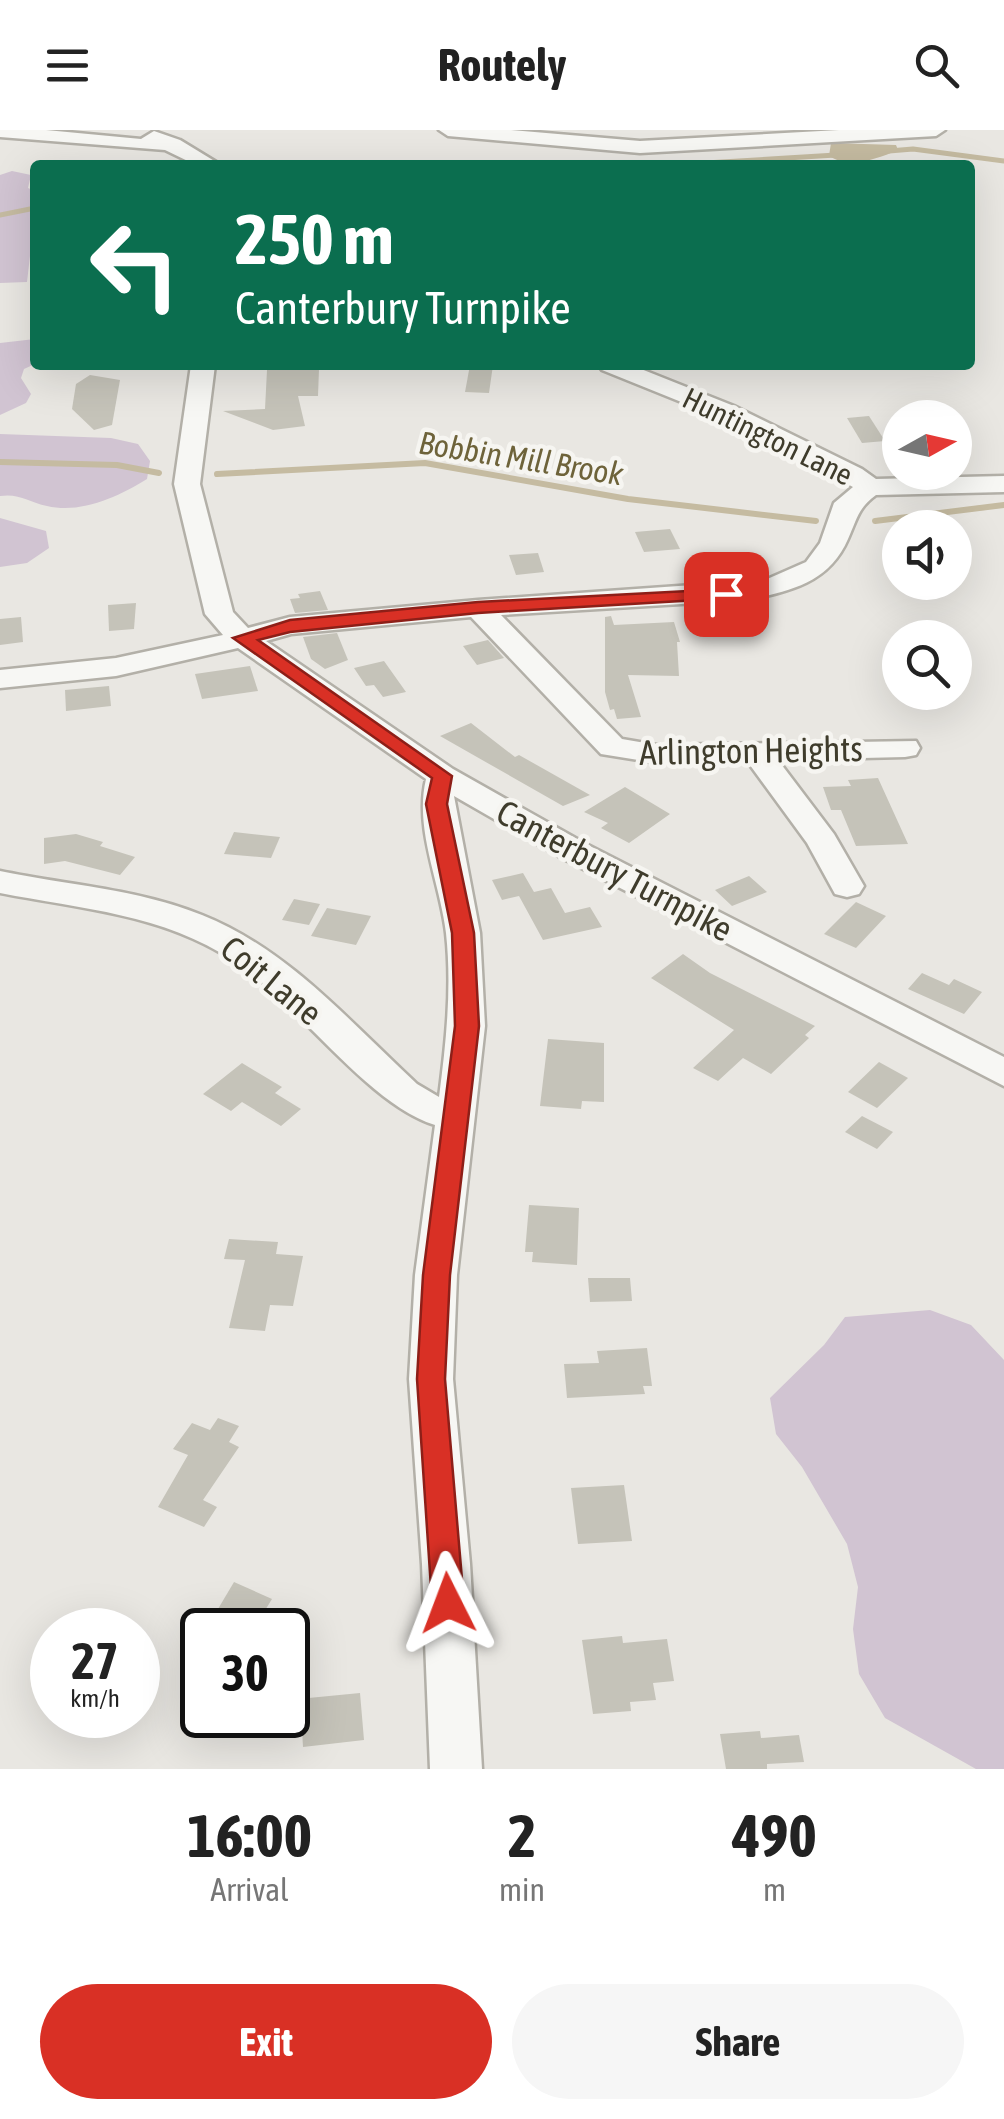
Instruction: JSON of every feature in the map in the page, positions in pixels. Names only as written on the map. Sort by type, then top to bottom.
[{"type":"street","points":[[0,130],[141,146],[173,144]]},
{"type":"street","points":[[135,130],[203,160]]},
{"type":"street","points":[[448,130],[640,147],[936,130]]},
{"type":"street","points":[[202,370],[188,484],[219,614],[242,638]]},
{"type":"street","name":"Huntington Lane","points":[[622,370],[725,411],[853,474],[870,487]]},
{"type":"street","points":[[0,679],[116,666],[290,626],[478,608],[704,597],[784,584],[819,566],[835,546],[846,503],[870,487],[1004,484]]},
{"type":"street","name":"Arlington Heights","points":[[478,608],[616,749],[647,754],[905,748]]},
{"type":"street","name":"Canterbury Turnpike","points":[[242,638],[442,776],[574,851],[1004,1073]]},
{"type":"street","points":[[755,752],[822,842],[847,886]]},
{"type":"street","points":[[442,776],[436,804],[463,933],[467,1026],[436,1275],[431,1379],[446,1564],[456,1769]]},
{"type":"street","name":"Coit Lane","points":[[0,882],[149,910],[223,937],[262,963],[404,1094],[431,1110],[458,1118]]},
{"type":"shaded area","points":[[831,143],[896,145],[898,150],[866,160],[837,160],[829,156]]},
{"type":"shaded area","points":[[12,171],[30,175],[27,282],[0,283],[0,175]]},
{"type":"shaded area","points":[[30,340],[30,366],[24,369],[21,378],[31,394],[26,403],[0,415],[0,343]]},
{"type":"shaded area","points":[[0,434],[111,438],[138,444],[150,461],[147,479],[112,498],[73,508],[0,496]]},
{"type":"shaded area","points":[[0,518],[46,531],[49,548],[27,563],[0,567]]},
{"type":"shaded area","points":[[930,1310],[971,1325],[1004,1360],[1004,1769],[976,1769],[885,1718],[859,1674],[853,1629],[858,1587],[847,1544],[802,1467],[776,1434],[770,1398],[824,1345],[845,1317]]},
{"type":"building","points":[[267,370],[319,370],[318,396],[298,396],[305,426],[273,430],[223,411],[265,409]]},
{"type":"building","points":[[469,370],[492,370],[489,393],[465,392]]},
{"type":"building","points":[[90,375],[120,380],[112,425],[94,430],[72,409],[76,384]]},
{"type":"building","points":[[869,416],[882,441],[862,443],[847,418]]},
{"type":"building","points":[[670,529],[680,549],[644,552],[635,532]]},
{"type":"building","points":[[538,553],[544,572],[516,575],[509,555]]},
{"type":"building","points":[[320,591],[328,610],[295,613],[290,599]]},
{"type":"building","points":[[136,603],[134,629],[109,631],[108,605]]},
{"type":"building","points":[[611,616],[614,625],[674,622],[680,642],[679,676],[628,675],[641,717],[617,719],[614,709],[610,710],[605,692],[605,617]]},
{"type":"building","points":[[21,617],[23,642],[0,645],[0,619]]},
{"type":"building","points":[[337,633],[348,660],[325,669],[311,659],[303,637]]},
{"type":"building","points":[[488,640],[504,658],[477,665],[463,646]]},
{"type":"building","points":[[384,661],[406,692],[383,697],[374,685],[366,686],[354,668]]},
{"type":"building","points":[[250,666],[258,691],[202,699],[195,674]]},
{"type":"building","points":[[109,686],[111,706],[66,711],[65,690]]},
{"type":"building","points":[[471,723],[515,757],[519,755],[590,795],[563,806],[440,736]]},
{"type":"building","points":[[878,778],[908,844],[856,846],[841,810],[831,810],[823,787],[851,786],[848,780]]},
{"type":"building","points":[[625,787],[670,814],[629,843],[601,828],[608,823],[584,812]]},
{"type":"building","points":[[234,832],[280,837],[271,858],[224,854]]},
{"type":"building","points":[[76,834],[135,857],[120,875],[65,861],[44,864],[44,838]]},
{"type":"building","points":[[523,873],[534,892],[551,888],[565,913],[590,907],[602,927],[543,940],[519,896],[502,900],[492,880]]},
{"type":"building","points":[[749,876],[767,892],[732,906],[715,890]]},
{"type":"building","points":[[294,899],[320,904],[309,925],[282,920]]},
{"type":"building","points":[[856,902],[886,916],[856,948],[824,934]]},
{"type":"building","points":[[327,908],[371,916],[356,945],[311,936]]},
{"type":"building","points":[[683,954],[710,973],[815,1026],[805,1035],[809,1038],[771,1074],[743,1058],[718,1081],[693,1068],[734,1030],[651,978]]},
{"type":"building","points":[[922,973],[949,985],[954,979],[982,992],[964,1014],[908,989]]},
{"type":"building","points":[[548,1039],[604,1043],[604,1102],[582,1101],[581,1109],[540,1106]]},
{"type":"building","points":[[879,1062],[908,1078],[877,1108],[848,1092]]},
{"type":"building","points":[[242,1063],[282,1087],[275,1093],[301,1109],[281,1126],[242,1102],[231,1111],[203,1094]]},
{"type":"building","points":[[862,1116],[893,1132],[877,1149],[845,1132]]},
{"type":"building","points":[[529,1205],[579,1208],[577,1265],[532,1262],[533,1252],[525,1252]]},
{"type":"building","points":[[229,1239],[278,1242],[276,1254],[303,1256],[293,1306],[270,1305],[265,1331],[229,1328],[245,1260],[224,1259]]},
{"type":"building","points":[[588,1278],[630,1278],[632,1301],[590,1302]]},
{"type":"building","points":[[647,1348],[652,1386],[643,1386],[645,1394],[567,1398],[564,1364],[599,1363],[597,1351]]},
{"type":"building","points":[[218,1418],[239,1426],[229,1442],[239,1447],[203,1500],[217,1507],[204,1527],[158,1507],[188,1455],[173,1449],[192,1423],[210,1430]]},
{"type":"building","points":[[624,1485],[632,1541],[578,1544],[571,1488]]},
{"type":"building","points":[[234,1582],[272,1599],[266,1608],[219,1608]]},
{"type":"building","points":[[622,1636],[623,1643],[667,1639],[674,1681],[653,1683],[656,1700],[630,1702],[631,1711],[593,1714],[582,1640]]},
{"type":"building","points":[[360,1693],[364,1740],[303,1747],[302,1738],[310,1738],[310,1698]]},
{"type":"building","points":[[760,1731],[761,1738],[799,1735],[804,1762],[767,1764],[767,1769],[726,1769],[720,1734]]},
{"type":"waterway","points":[[889,151],[913,149],[1004,161]]},
{"type":"waterway","points":[[754,160],[836,155]]},
{"type":"waterway","points":[[0,215],[30,209]]},
{"type":"waterway","name":"Bobbin Mill Brook","points":[[0,462],[117,465],[159,473]]},
{"type":"waterway","name":"Bobbin Mill Brook","points":[[217,474],[425,463],[628,499],[816,521]]},
{"type":"waterway","name":"Bobbin Mill Brook","points":[[875,521],[1004,505]]},
{"type":"route","points":[[448,1603],[431,1379],[436,1275],[467,1026],[463,933],[436,804],[442,776],[242,638],[290,626],[478,608],[726,594]]}]
